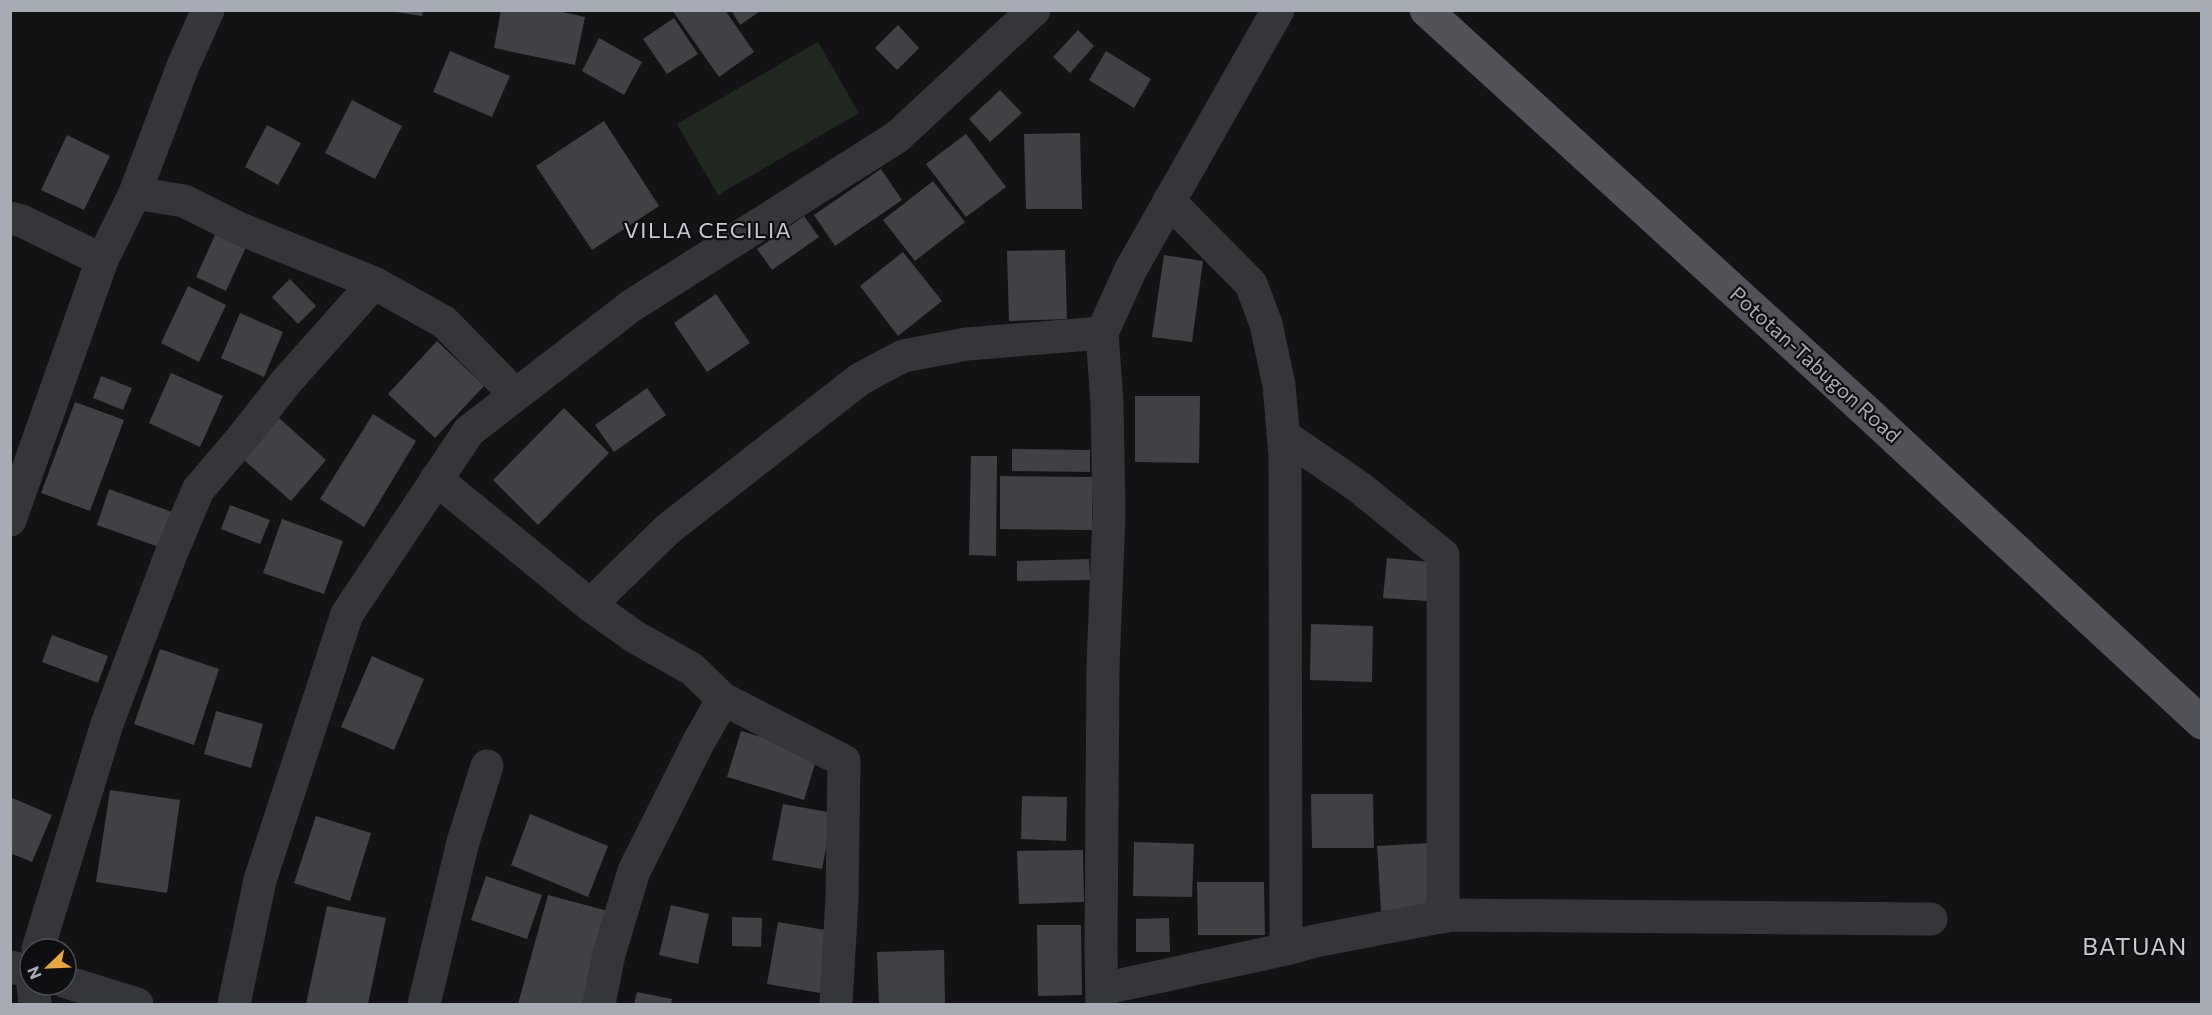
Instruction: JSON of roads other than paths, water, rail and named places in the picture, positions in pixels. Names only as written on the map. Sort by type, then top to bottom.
[{"type":"main road","name":"Pototan-Tabugon Road","points":[[1425,10],[1868,413],[2202,723]]},
{"type":"street","points":[[10,520],[102,260],[135,193],[183,66],[208,10]]},
{"type":"street","points":[[234,1005],[260,880],[347,614],[469,431],[631,306],[897,137],[1034,10]]},
{"type":"street","points":[[1278,10],[1131,269],[1102,333],[1107,404],[1109,514],[1103,666],[1102,997],[1315,941],[1450,915],[1931,918]]},
{"type":"street","points":[[135,193],[184,201],[238,228],[374,283],[444,322],[514,396]]},
{"type":"street","points":[[1169,201],[1251,284],[1266,324],[1277,375],[1283,435],[1286,949]]},
{"type":"street","points":[[10,218],[22,221],[102,260]]},
{"type":"street","points":[[42,937],[107,724],[171,554],[198,490],[286,382],[374,283]]},
{"type":"street","points":[[590,605],[668,529],[860,379],[903,356],[967,344],[1102,333]]},
{"type":"street","points":[[1283,435],[1359,487],[1443,555],[1443,917]]},
{"type":"street","points":[[436,479],[590,605],[635,637],[692,669],[723,699],[843,761],[842,898],[837,1005]]},
{"type":"street","points":[[599,1005],[609,954],[634,871],[693,753],[723,699]]},
{"type":"street","points":[[424,1005],[463,842],[488,766]]},
{"type":"street","points":[[78,986],[137,1005]]},
{"type":"district","name":"VILLA CECILIA","points":[[708,230]]},
{"type":"district","name":"BATUAN","points":[[2135,947]]}]
